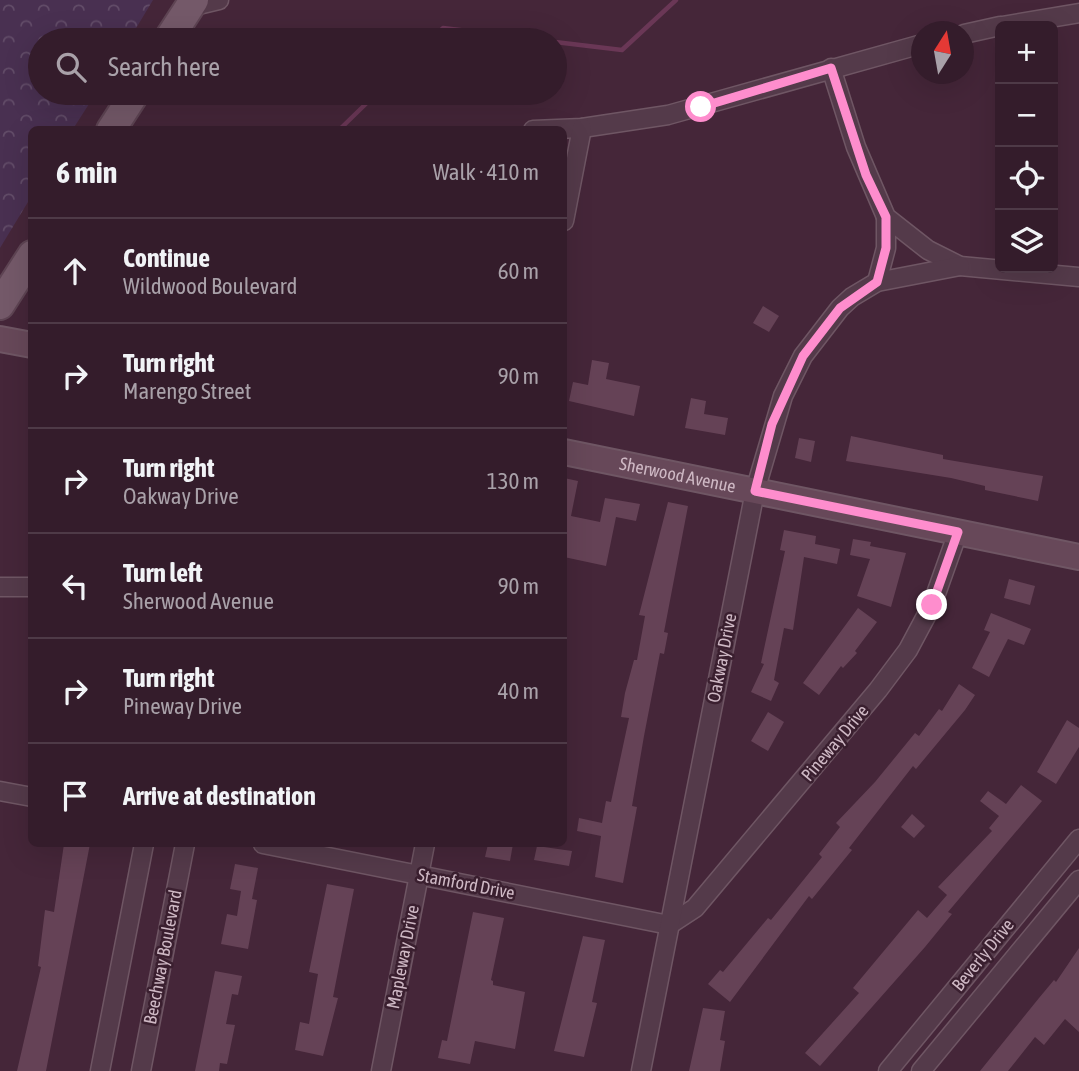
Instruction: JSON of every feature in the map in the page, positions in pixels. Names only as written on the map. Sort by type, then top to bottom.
[{"type":"main road","points":[[176,28],[192,3]]},
{"type":"main road","points":[[114,126],[127,105]]},
{"type":"main road","points":[[0,304],[28,261]]},
{"type":"street","points":[[192,3],[219,0]]},
{"type":"street","points":[[1031,21],[1079,13]]},
{"type":"street","points":[[974,32],[995,27]]},
{"type":"street","points":[[567,129],[668,115],[911,47]]},
{"type":"street","points":[[831,68],[859,157],[886,217],[886,248],[877,282],[960,266],[1079,276]]},
{"type":"street","points":[[567,205],[582,128]]},
{"type":"street","points":[[886,217],[929,250],[960,266]]},
{"type":"street","name":"Oakway Drive","points":[[641,1071],[755,491],[772,424],[803,356],[840,308],[877,282]]},
{"type":"street","points":[[0,339],[28,344]]},
{"type":"street","name":"Sherwood Avenue","points":[[567,453],[1079,556]]},
{"type":"street","name":"Pineway Drive","points":[[669,925],[695,908],[886,680],[922,626],[958,532]]},
{"type":"street","points":[[0,587],[28,587]]},
{"type":"street","points":[[0,791],[28,796]]},
{"type":"street","name":"Beverly Drive","points":[[888,1071],[1079,839]]},
{"type":"street","points":[[100,1071],[143,847]]},
{"type":"street","name":"Beechway Boulevard","points":[[141,1071],[184,847]]},
{"type":"street","name":"Stamford Drive","points":[[278,847],[669,925]]},
{"type":"street","name":"Mapleway Drive","points":[[381,1071],[424,847]]},
{"type":"street","name":"Beverly Drive","points":[[921,1071],[1079,880]]},
{"type":"green space","points":[[0,0],[153,0],[136,28],[28,28],[28,105],[88,105],[75,126],[28,126],[28,202],[0,248]]},
{"type":"building","points":[[763,306],[779,316],[769,332],[753,323]]},
{"type":"building","points":[[592,360],[609,363],[606,379],[640,386],[634,416],[569,401],[573,382],[588,385]]},
{"type":"building","points":[[691,398],[706,401],[704,414],[728,418],[725,435],[685,428]]},
{"type":"building","points":[[851,436],[943,455],[943,459],[1043,476],[1038,501],[985,490],[985,486],[951,478],[846,461]]},
{"type":"building","points":[[799,438],[815,441],[811,462],[795,458]]},
{"type":"building","points":[[567,479],[578,481],[571,516],[600,522],[605,498],[640,504],[636,521],[616,517],[606,566],[567,558]]},
{"type":"building","points":[[668,502],[688,506],[664,632],[668,633],[664,654],[660,653],[644,736],[632,806],[637,807],[623,883],[595,877],[601,836],[577,831],[579,818],[602,823],[606,801],[611,802],[629,718],[621,717],[625,693],[634,660],[637,660],[645,616],[639,615]]},
{"type":"building","points":[[784,530],[816,536],[815,544],[840,549],[837,564],[804,557],[793,630],[784,628],[774,680],[779,683],[771,701],[751,692],[764,664],[761,663],[785,551],[780,550]]},
{"type":"building","points":[[853,539],[871,542],[870,546],[906,553],[891,607],[857,596],[870,559],[850,555]]},
{"type":"building","points":[[1009,579],[1035,586],[1030,605],[1004,598]]},
{"type":"building","points":[[858,608],[877,622],[855,651],[857,653],[843,668],[841,666],[819,695],[803,683]]},
{"type":"building","points":[[991,613],[1031,629],[1024,645],[1008,639],[989,677],[972,668],[990,632],[984,630]]},
{"type":"building","points":[[959,684],[975,695],[965,710],[916,769],[913,766],[849,848],[852,850],[812,899],[809,896],[730,1002],[708,984],[720,970],[723,972],[768,918],[771,920],[822,857],[819,854],[840,827],[836,823],[875,782],[915,733],[919,736],[939,709],[942,711]]},
{"type":"building","points":[[768,712],[784,722],[768,751],[751,741]]},
{"type":"building","points":[[1067,720],[1079,728],[1079,747],[1056,784],[1037,772]]},
{"type":"building","points":[[1021,785],[1042,801],[948,912],[952,914],[925,947],[820,1066],[805,1053],[859,993],[853,988],[918,910],[927,918],[947,895],[938,887],[992,831],[989,828],[999,816],[980,801],[988,791],[1006,804]]},
{"type":"building","points":[[912,814],[925,826],[914,838],[901,827]]},
{"type":"building","points":[[64,847],[89,847],[46,1071],[17,1071],[41,967],[38,966],[45,910],[54,912]]},
{"type":"building","points":[[487,847],[512,847],[510,861],[485,857]]},
{"type":"building","points":[[537,847],[572,851],[569,866],[534,860]]},
{"type":"building","points":[[235,864],[258,868],[252,899],[257,900],[248,949],[221,944],[227,914],[237,916],[241,891],[230,889]]},
{"type":"building","points":[[327,884],[354,889],[333,997],[338,998],[323,1056],[295,1050],[300,1022],[309,1024],[318,974],[309,972]]},
{"type":"building","points":[[473,912],[504,918],[491,980],[493,985],[525,992],[515,1049],[475,1041],[470,1064],[438,1058],[442,1040],[447,1041]]},
{"type":"building","points":[[583,936],[605,940],[592,1002],[597,1003],[584,1057],[554,1051]]},
{"type":"building","points":[[1079,948],[1079,1032],[1065,1019],[1044,1045],[1035,1037],[1008,1071],[980,1071],[1054,980],[1056,982]]},
{"type":"building","points":[[215,971],[242,976],[238,995],[232,994],[226,1024],[235,1025],[227,1064],[220,1063],[219,1071],[195,1071]]},
{"type":"building","points":[[703,1008],[725,1011],[720,1040],[725,1041],[720,1071],[689,1071]]},
{"type":"waterway","points":[[567,43],[622,50],[676,0]]},
{"type":"waterway","points":[[343,126],[365,105]]},
{"type":"route","points":[[701,107],[831,68],[856,148],[886,217],[886,248],[877,282],[840,308],[803,356],[772,424],[755,491],[958,532],[932,605]]}]
